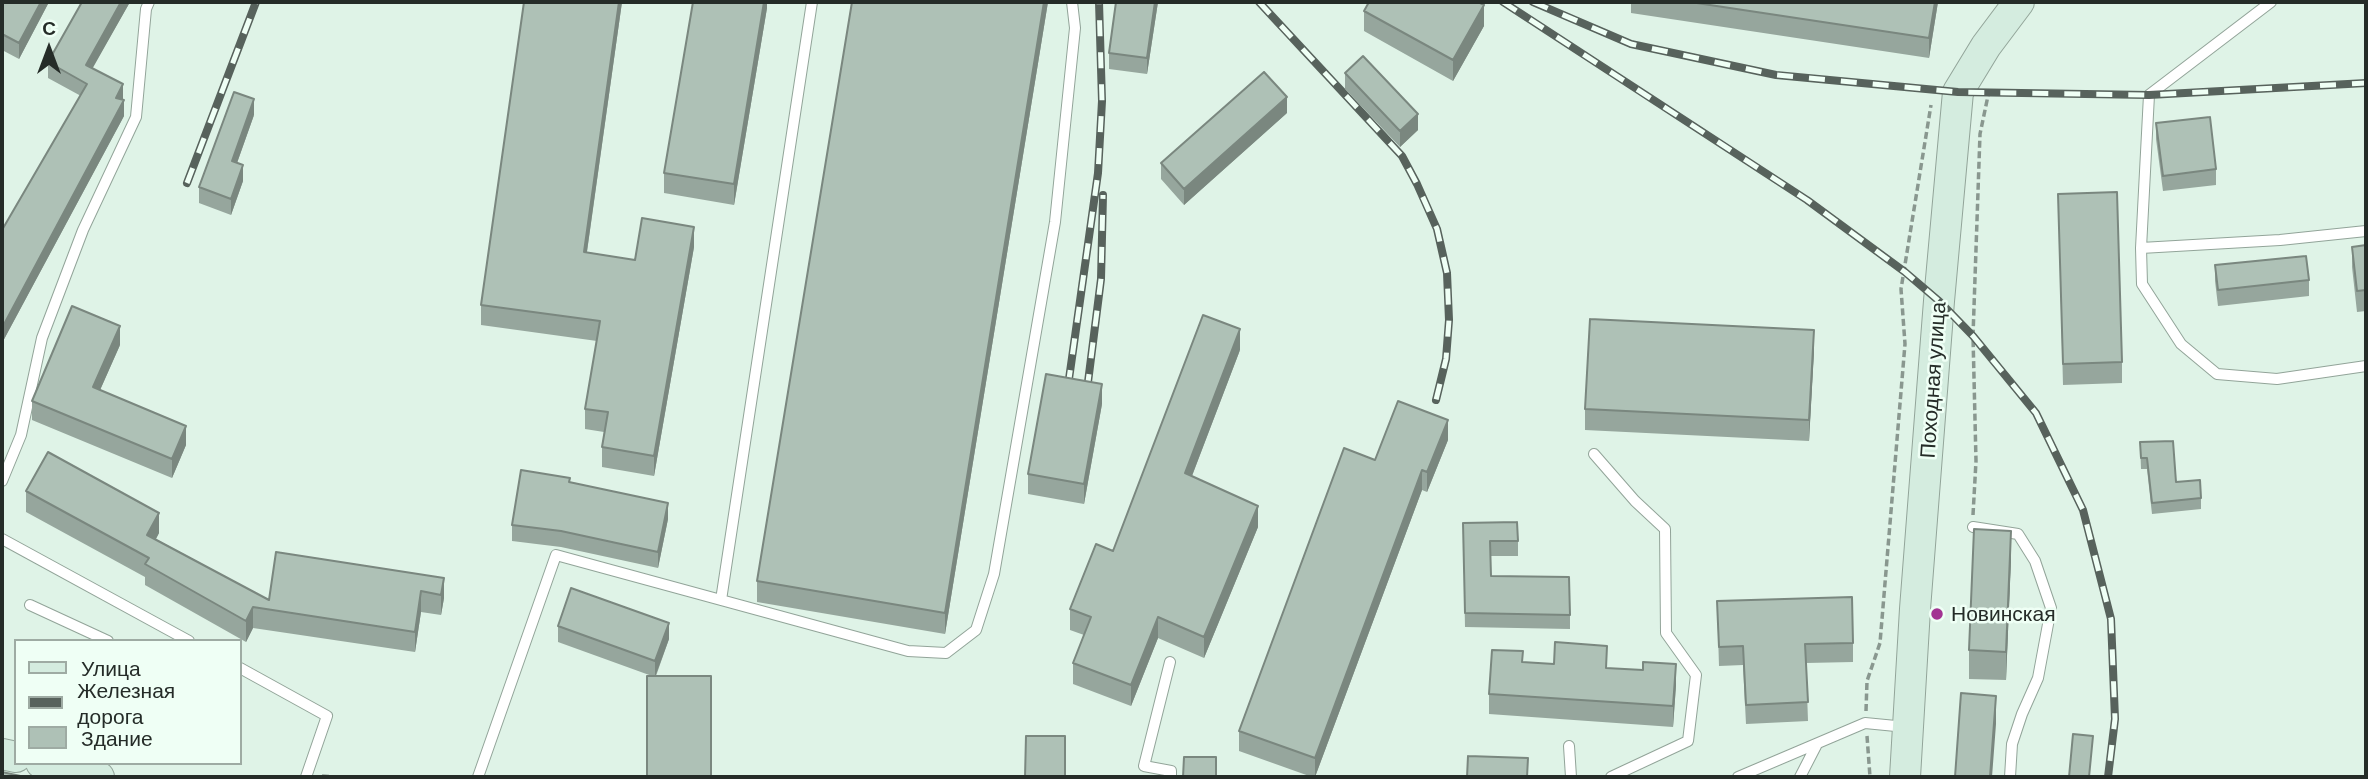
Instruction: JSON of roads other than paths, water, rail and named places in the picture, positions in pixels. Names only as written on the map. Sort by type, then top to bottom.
[{"type":"main road","name":"Походная улица","points":[[1905,777],[1939,301],[1958,92],[1986,46],[2019,2]]},
{"type":"main road","points":[[49,765],[99,777]]},
{"type":"lane","points":[[2,481],[21,435],[42,338],[83,230],[135,117],[146,9],[149,2]]},
{"type":"lane","points":[[721,600],[812,2]]},
{"type":"lane","points":[[478,777],[556,555],[908,650],[946,653],[976,630],[994,574],[1055,222],[1075,28],[1072,2]]},
{"type":"lane","points":[[2271,2],[2149,95],[2141,248],[2142,284],[2181,344],[2217,374],[2277,379],[2366,366]]},
{"type":"lane","points":[[2141,248],[2280,240],[2366,231]]},
{"type":"lane","points":[[1594,454],[1635,502],[1665,529],[1666,633],[1696,675],[1688,741],[1611,777]]},
{"type":"lane","points":[[1973,527],[2018,534],[2035,561],[2051,608],[2038,678],[2012,744],[2010,777]]},
{"type":"lane","points":[[2,539],[185,639]]},
{"type":"lane","points":[[30,605],[104,639]]},
{"type":"lane","points":[[1170,662],[1143,766],[1171,771],[1171,777]]},
{"type":"lane","points":[[242,669],[327,716],[306,777]]},
{"type":"lane","points":[[1738,777],[1865,723],[1908,728]]},
{"type":"lane","points":[[1800,777],[1816,744]]},
{"type":"lane","points":[[1569,746],[1571,777]]},
{"type":"railway","points":[[187,183],[256,2]]},
{"type":"railway","points":[[1068,386],[1098,173],[1102,101],[1099,2]]},
{"type":"railway","points":[[1259,2],[1402,156],[1417,184],[1437,229],[1447,273],[1449,320],[1446,359],[1436,400]]},
{"type":"railway","points":[[1503,2],[1807,200],[1905,272],[1939,301],[1973,336],[2036,413],[2083,510],[2111,619],[2115,719],[2108,777]]},
{"type":"railway","points":[[1533,2],[1631,44],[1776,75],[1958,92],[2149,95],[2366,83]]},
{"type":"railway","points":[[1087,390],[1101,279],[1103,195]]},
{"type":"place","name":"Новинская","points":[[1937,614]]}]
